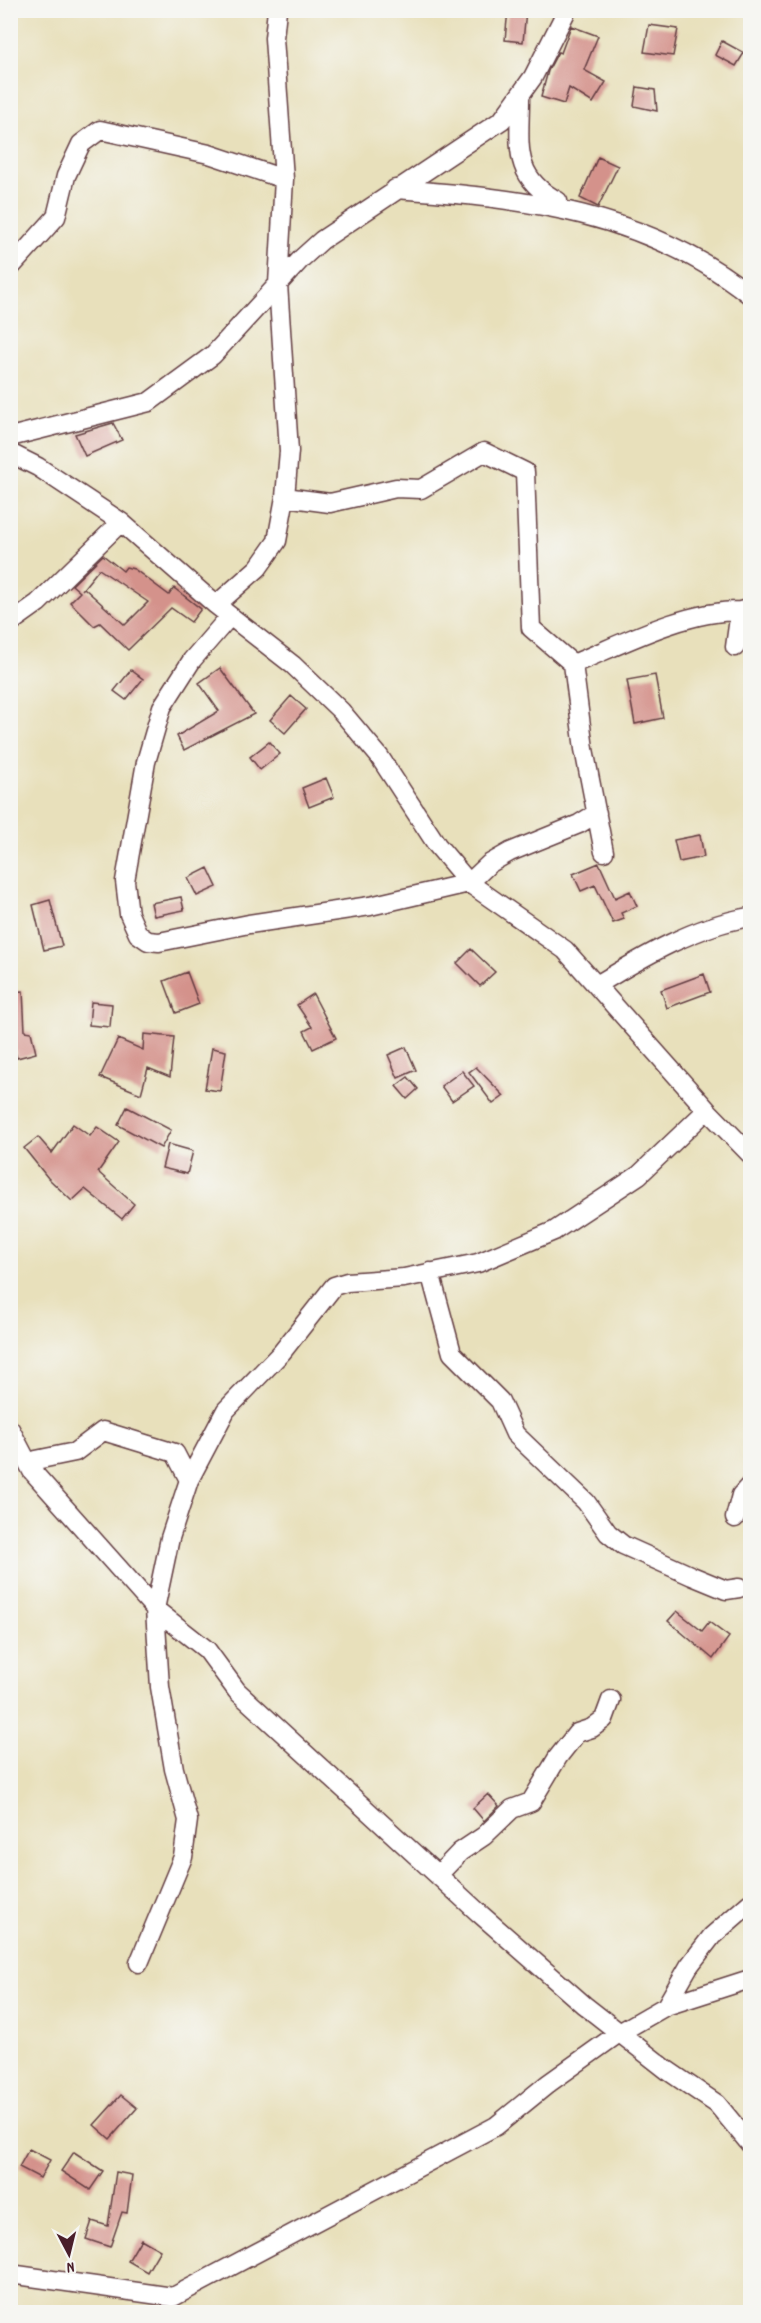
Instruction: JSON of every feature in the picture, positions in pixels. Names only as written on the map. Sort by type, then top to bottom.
[{"type":"street","points":[[277,10],[274,38],[284,179],[278,284],[288,441],[285,497],[277,541],[223,610],[162,707],[142,781],[125,881],[129,914],[138,934],[148,941],[159,942],[370,906],[470,884],[489,864],[510,852],[579,824],[597,813]]},
{"type":"street","points":[[10,437],[149,402],[213,355],[322,240],[395,189],[502,120],[520,98],[567,10]]},
{"type":"street","points":[[520,98],[520,151],[525,172],[538,191],[586,216]]},
{"type":"street","points":[[10,268],[56,217],[66,176],[81,144],[100,130],[209,154],[284,179]]},
{"type":"street","points":[[395,189],[486,195],[555,206],[637,231],[675,249],[750,295]]},
{"type":"street","points":[[285,497],[330,503],[396,488],[421,489],[484,452],[525,472],[531,628],[573,664],[584,749],[604,852]]},
{"type":"street","points":[[10,453],[38,467],[121,522],[223,610],[293,665],[341,711],[379,756],[438,845],[470,884],[566,950],[707,1110],[750,1154]]},
{"type":"street","points":[[10,623],[38,603],[121,522]]},
{"type":"street","points":[[573,664],[687,619],[722,611],[745,609],[735,647]]},
{"type":"street","points":[[597,985],[678,940],[703,929],[750,917]]},
{"type":"street","points":[[140,1963],[183,1857],[188,1820],[174,1769],[160,1687],[155,1609],[170,1538],[189,1480],[226,1410],[282,1352],[334,1286],[347,1282],[404,1278],[478,1263],[554,1231],[639,1175],[707,1110]]},
{"type":"street","points":[[430,1272],[452,1353],[500,1401],[515,1434],[586,1502],[608,1533],[623,1545],[692,1576],[726,1590],[740,1588]]},
{"type":"street","points":[[10,1429],[16,1450],[32,1471],[155,1609],[207,1650],[237,1691],[438,1875],[619,2033],[717,2104],[750,2144]]},
{"type":"street","points":[[32,1471],[36,1460],[75,1452],[103,1431],[149,1443],[175,1454],[189,1480]]},
{"type":"street","points":[[735,1518],[741,1495],[750,1485]]},
{"type":"street","points":[[438,1875],[460,1852],[484,1836],[512,1809],[531,1802],[558,1757],[577,1733],[592,1728],[604,1719],[611,1700]]},
{"type":"street","points":[[666,2006],[689,1966],[712,1936],[750,1904]]},
{"type":"street","points":[[10,2274],[173,2297],[496,2126],[549,2083],[619,2033],[666,2006],[750,1979]]},
{"type":"building","points":[[508,10],[526,10],[523,42],[505,40]]},
{"type":"building","points":[[649,25],[678,29],[673,56],[644,52]]},
{"type":"building","points":[[571,26],[598,36],[584,70],[606,82],[593,103],[569,88],[564,104],[541,97],[548,71],[558,52],[561,53]]},
{"type":"building","points":[[722,41],[744,53],[736,66],[715,55]]},
{"type":"building","points":[[637,87],[655,90],[657,111],[634,106]]},
{"type":"building","points":[[598,157],[618,166],[598,207],[580,198]]},
{"type":"building","points":[[113,423],[122,440],[85,456],[75,434]]},
{"type":"building","points":[[103,555],[123,571],[126,567],[134,569],[169,595],[174,588],[201,609],[191,622],[171,608],[128,650],[100,623],[94,626],[70,602],[80,592],[72,585]],"holes":[[[99,569],[148,602],[125,625],[84,588],[82,590]]]},
{"type":"building","points":[[220,668],[254,714],[184,750],[177,736],[219,711],[199,683]]},
{"type":"building","points":[[131,670],[143,679],[126,700],[114,691]]},
{"type":"building","points":[[655,675],[663,718],[635,724],[627,680]]},
{"type":"building","points":[[291,696],[306,709],[285,733],[270,720]]},
{"type":"building","points":[[269,742],[280,754],[260,770],[250,757]]},
{"type":"building","points":[[326,778],[334,797],[309,807],[302,788]]},
{"type":"building","points":[[700,835],[704,857],[679,862],[674,840]]},
{"type":"building","points":[[599,863],[615,898],[630,891],[637,906],[621,913],[624,919],[613,923],[595,885],[581,891],[573,874]]},
{"type":"building","points":[[208,868],[217,887],[197,896],[188,878]]},
{"type":"building","points":[[181,897],[184,910],[154,916],[151,903]]},
{"type":"building","points":[[50,900],[62,946],[44,950],[33,905]]},
{"type":"building","points":[[471,949],[495,972],[480,986],[457,963]]},
{"type":"building","points":[[187,972],[199,1004],[176,1013],[164,981]]},
{"type":"building","points":[[704,974],[710,992],[667,1008],[661,990]]},
{"type":"building","points":[[23,991],[25,1031],[31,1032],[36,1053],[17,1058],[10,1037],[10,992]]},
{"type":"building","points":[[313,994],[336,1038],[313,1049],[304,1031],[312,1027],[297,1005]]},
{"type":"building","points":[[91,1002],[112,1004],[110,1027],[89,1025]]},
{"type":"building","points":[[144,1034],[174,1037],[170,1077],[148,1068],[141,1094],[100,1077],[118,1039],[143,1050]]},
{"type":"building","points":[[406,1047],[416,1070],[398,1078],[388,1055]]},
{"type":"building","points":[[212,1048],[226,1051],[220,1091],[205,1089]]},
{"type":"building","points":[[476,1067],[504,1096],[493,1104],[469,1072]]},
{"type":"building","points":[[462,1071],[474,1086],[452,1101],[441,1086]]},
{"type":"building","points":[[408,1077],[418,1089],[407,1099],[396,1086]]},
{"type":"building","points":[[127,1107],[171,1130],[161,1148],[118,1125]]},
{"type":"building","points":[[73,1124],[90,1136],[97,1127],[119,1142],[98,1172],[134,1204],[122,1219],[85,1189],[72,1201],[48,1178],[24,1148],[38,1137],[52,1153]]},
{"type":"building","points":[[168,1144],[193,1151],[187,1174],[162,1168]]},
{"type":"building","points":[[677,1611],[702,1631],[709,1622],[729,1637],[713,1659],[668,1621]]},
{"type":"building","points":[[488,1794],[499,1806],[484,1821],[473,1808]]},
{"type":"building","points":[[121,2095],[137,2108],[110,2139],[94,2125]]},
{"type":"building","points":[[29,2149],[50,2160],[40,2178],[19,2167]]},
{"type":"building","points":[[74,2152],[103,2171],[90,2190],[61,2171]]},
{"type":"building","points":[[116,2172],[132,2175],[127,2213],[122,2212],[110,2247],[86,2239],[92,2221],[108,2226]]},
{"type":"building","points":[[141,2239],[160,2250],[147,2272],[128,2261]]}]
